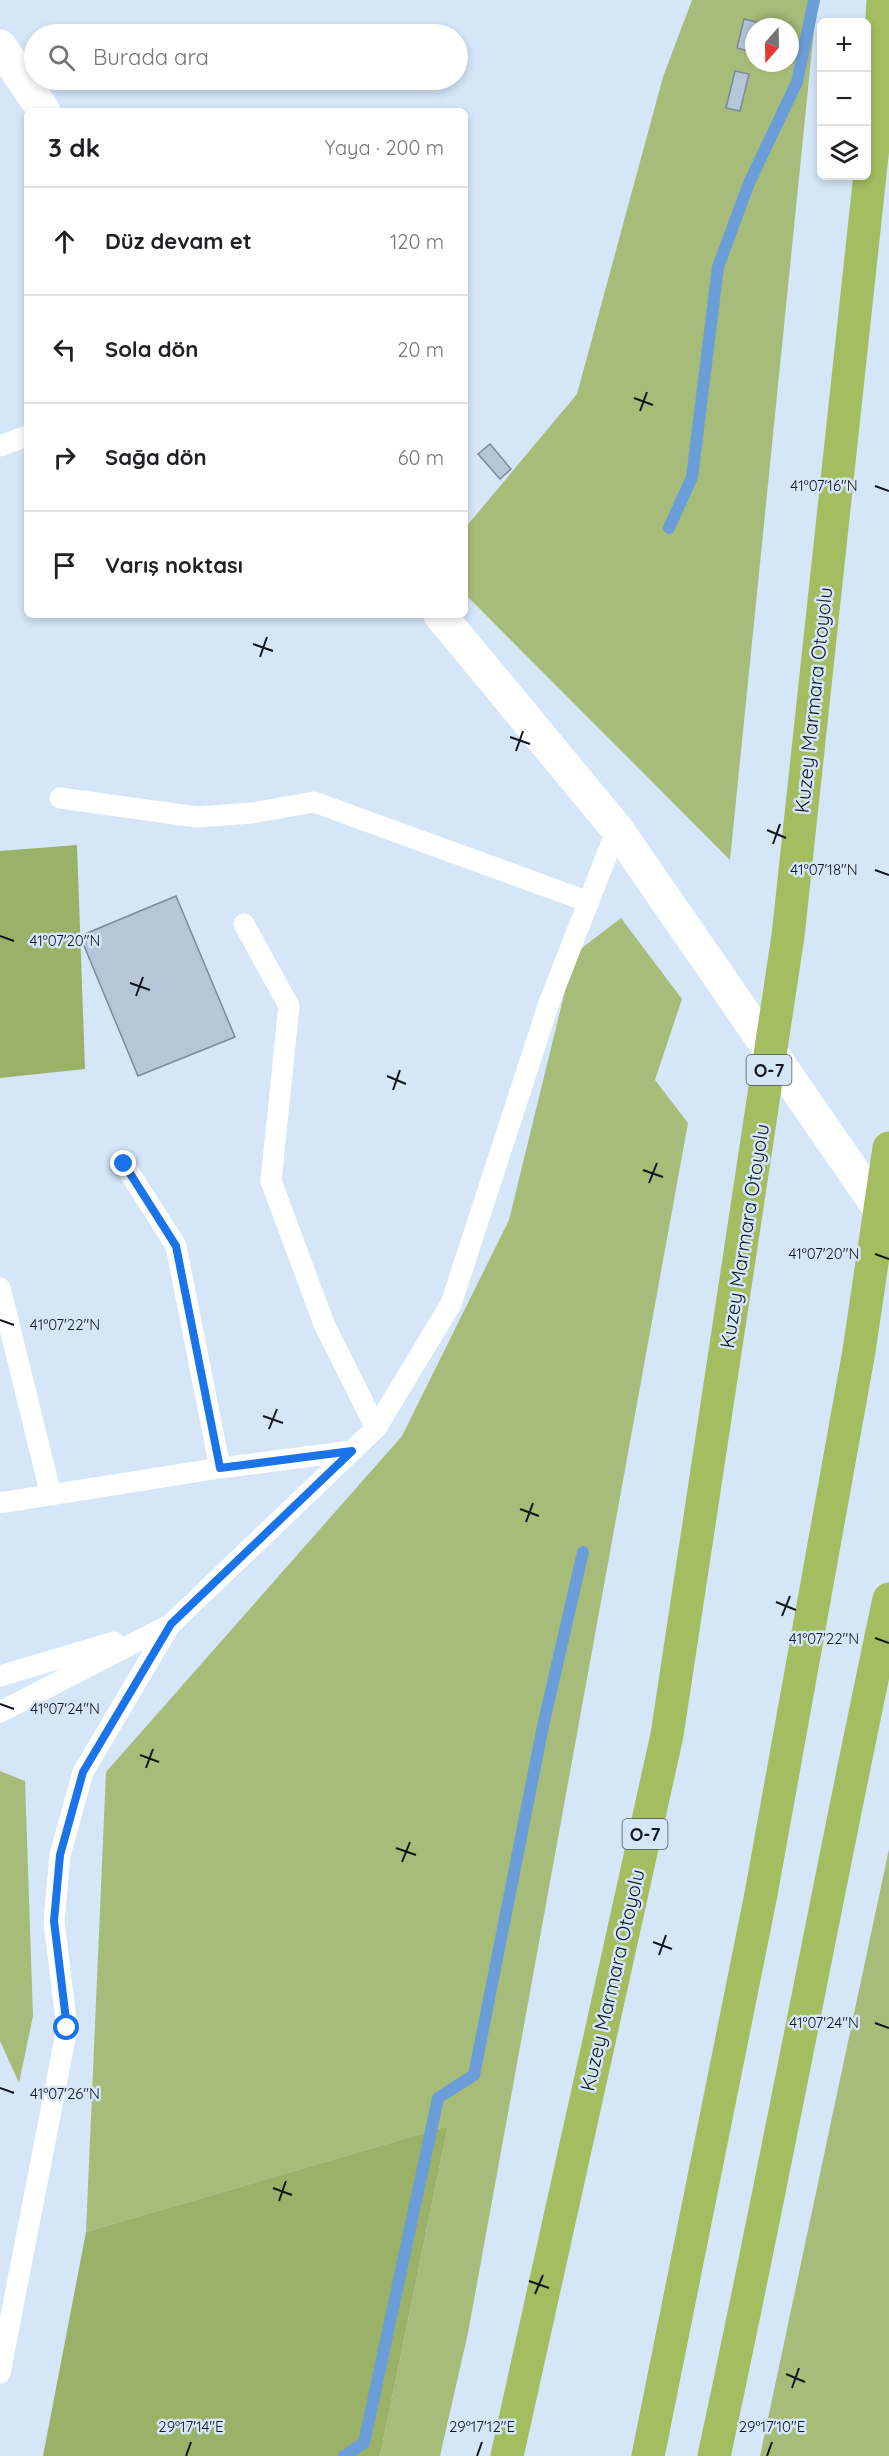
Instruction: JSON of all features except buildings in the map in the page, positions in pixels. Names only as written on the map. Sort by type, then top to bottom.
[{"type":"highway","points":[[874,0],[877,109]]},
{"type":"highway","name":"Kuzey Marmara Otoyolu","points":[[507,2456],[667,1735],[749,1205],[788,936],[877,109],[883,0]]},
{"type":"highway","points":[[648,2456],[761,1894],[859,1351],[889,1148]]},
{"type":"highway","points":[[714,2456],[763,2235],[845,1805],[889,1599]]},
{"type":"main road","points":[[0,45],[24,81]]},
{"type":"main road","points":[[30,90],[42,108]]},
{"type":"main road","points":[[442,618],[617,829],[889,1223]]},
{"type":"lane","points":[[0,446],[24,436]]},
{"type":"lane","points":[[60,798],[197,817],[252,813],[314,802],[589,902]]},
{"type":"lane","points":[[0,2373],[67,2028],[54,1921],[60,1855],[83,1772],[171,1624],[376,1428],[451,1304],[549,1003],[617,829]]},
{"type":"lane","points":[[244,924],[289,1006],[271,1181],[324,1324],[376,1428]]},
{"type":"lane","points":[[124,1164],[176,1246],[220,1468]]},
{"type":"lane","points":[[0,1288],[51,1495]]},
{"type":"lane","points":[[0,1503],[220,1468],[352,1451]]},
{"type":"lane","points":[[0,1676],[171,1624]]},
{"type":"lane","points":[[0,1712],[171,1624]]},
{"type":"green space","points":[[692,0],[817,0],[730,860],[468,597],[468,524],[577,394],[663,77]]},
{"type":"green space","points":[[77,845],[85,1069],[0,1078],[0,851]]},
{"type":"green space","points":[[621,918],[682,999],[655,1080],[688,1123],[468,2333],[440,2456],[380,2456],[448,2126],[86,2232],[106,1772],[402,1436],[509,1220],[574,954]]},
{"type":"green space","points":[[0,1771],[25,1781],[33,2016],[19,2083],[0,2041]]},
{"type":"green space","points":[[889,1849],[889,2456],[760,2456]]},
{"type":"green space","points":[[448,2126],[380,2456],[43,2456],[86,2232]]},
{"type":"waterway","points":[[669,528],[692,477],[718,267],[749,183],[797,82],[814,0]]},
{"type":"waterway","points":[[344,2456],[364,2443],[438,2098],[474,2075],[543,1726],[583,1552]]},
{"type":"route","points":[[67,2028],[54,1921],[60,1855],[83,1772],[171,1624],[352,1451],[220,1468],[176,1246],[124,1164]]}]
